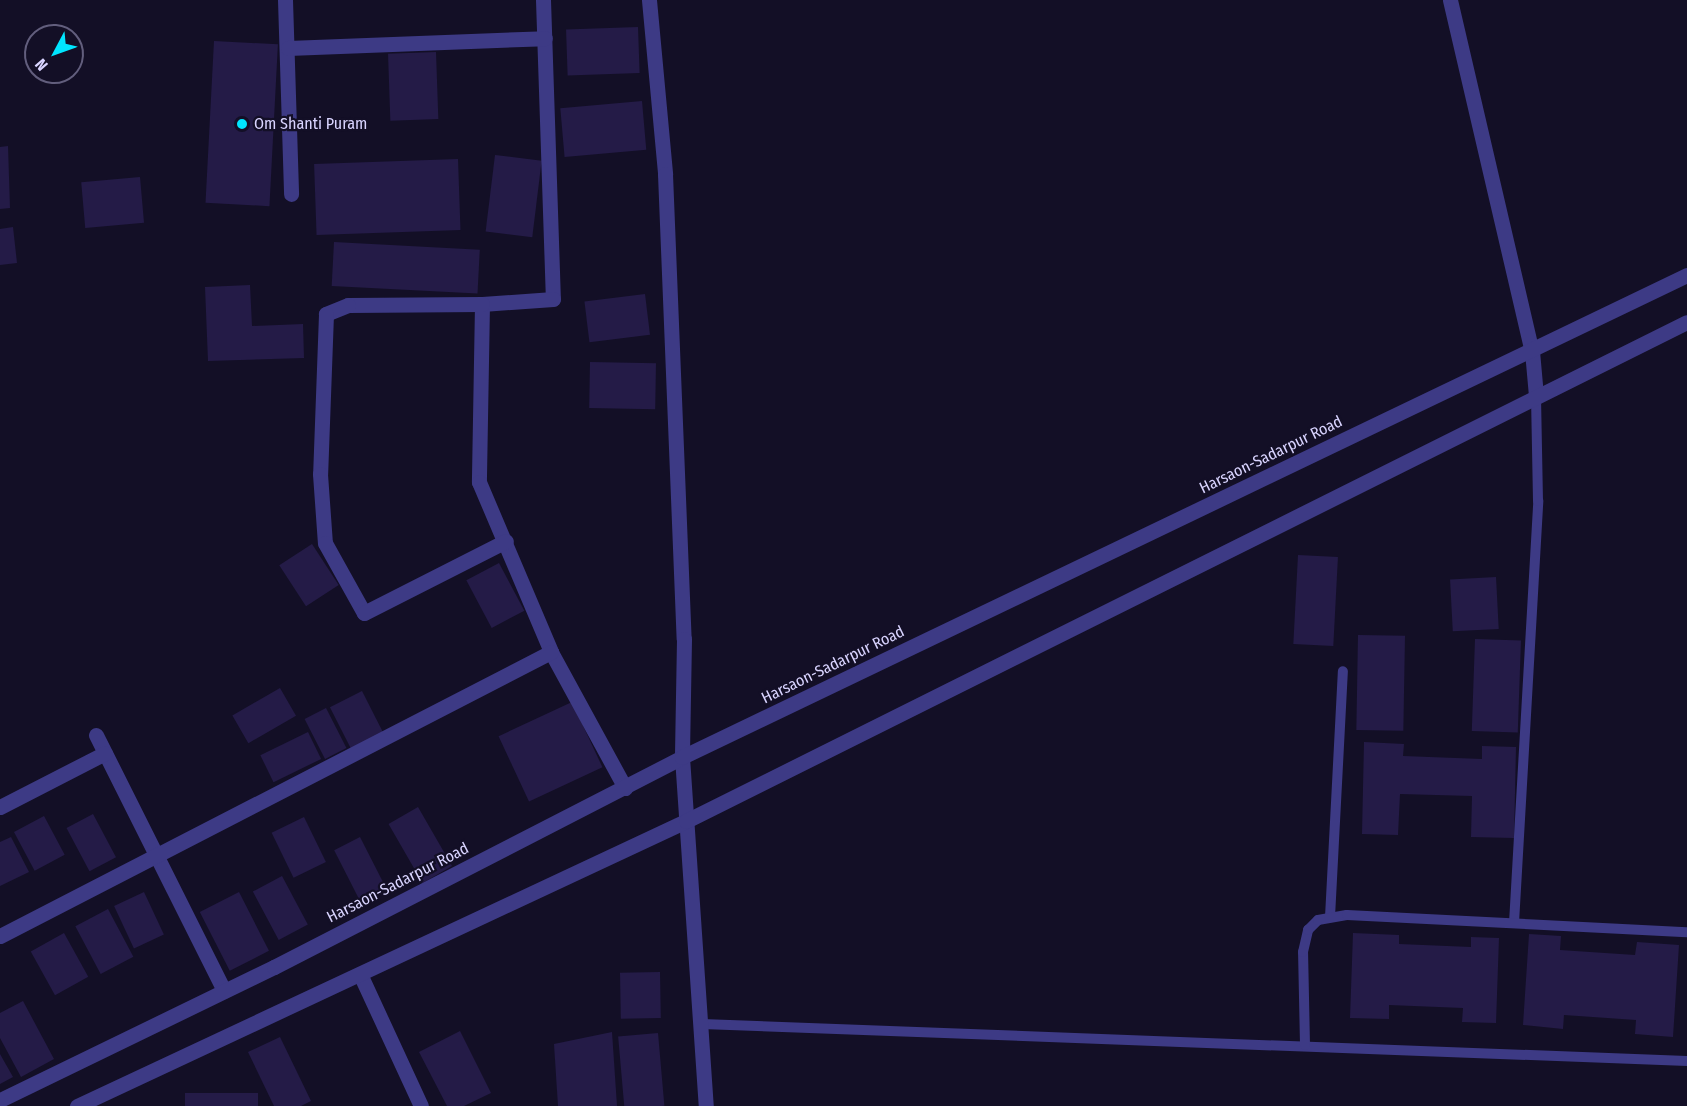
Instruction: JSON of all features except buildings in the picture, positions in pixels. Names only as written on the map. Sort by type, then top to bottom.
[{"type":"street","points":[[285,0],[291,194]]},
{"type":"street","points":[[506,541],[364,613],[324,543],[320,474],[326,314],[348,305],[482,304],[553,299],[543,0]]},
{"type":"street","points":[[649,0],[666,174],[684,639],[682,757],[706,1106]]},
{"type":"street","points":[[1450,0],[1532,351],[1536,396]]},
{"type":"street","points":[[288,48],[545,38]]},
{"type":"street","name":"Harsaon-Sadarpur Road","points":[[0,1100],[224,991],[682,757],[1687,275]]},
{"type":"street","points":[[482,304],[479,482],[552,652],[625,788]]},
{"type":"street","points":[[77,1106],[686,821],[1687,322]]},
{"type":"street","points":[[0,936],[552,652]]},
{"type":"street","points":[[96,735],[224,991]]},
{"type":"street","points":[[0,807],[105,753]]},
{"type":"street","points":[[360,974],[421,1106]]},
{"type":"lane","points":[[1514,923],[1538,501],[1536,396]]},
{"type":"lane","points":[[1330,917],[1343,671]]},
{"type":"lane","points":[[1305,1045],[1303,952],[1308,930],[1318,920],[1347,915],[1687,932]]},
{"type":"lane","points":[[702,1024],[1687,1061]]},
{"type":"place","name":"Om Shanti Puram","points":[[242,124]]}]
